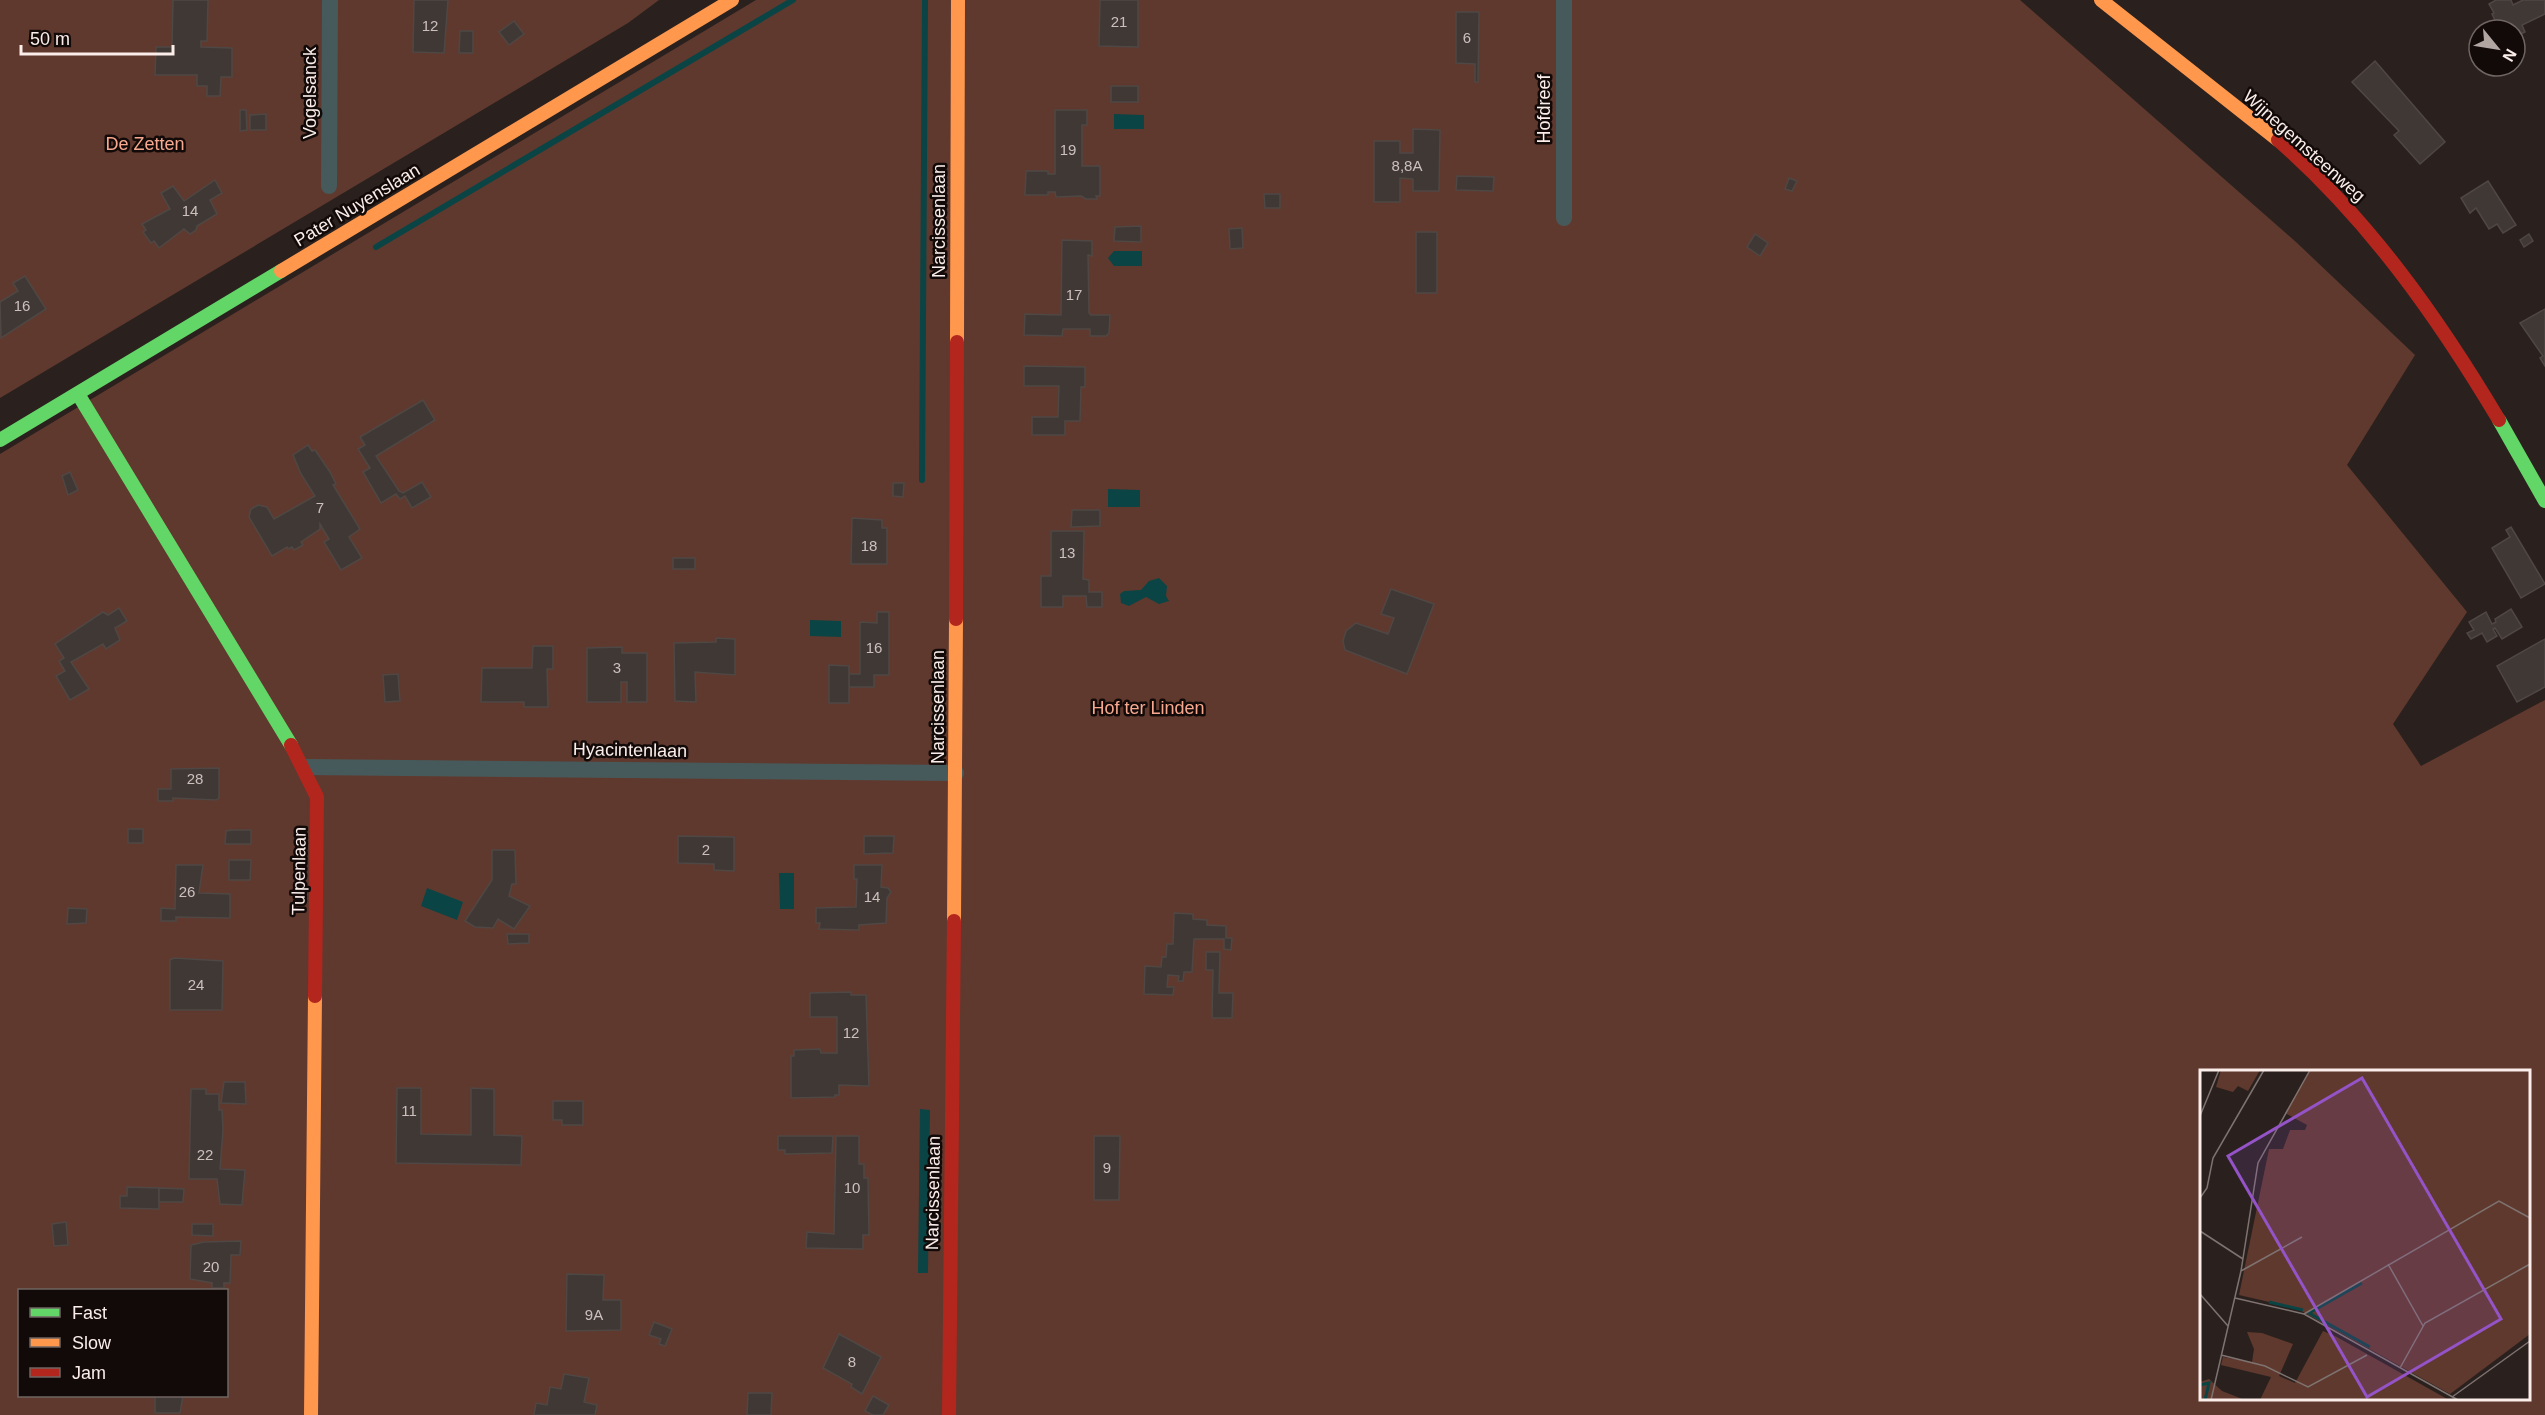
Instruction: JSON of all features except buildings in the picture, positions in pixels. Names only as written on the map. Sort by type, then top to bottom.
[{"type":"street","name":"Vogelsanck","points":[[329,186],[330,0]]},
{"type":"street","name":"Pater Nuyenslaan","points":[[0,441],[732,0]]},
{"type":"street","name":"Narcissenlaan","points":[[949,1415],[956,773],[958,0]]},
{"type":"street","name":"Hofdreef","points":[[1564,0],[1564,218]]},
{"type":"street","name":"Wijnegemsteenweg","points":[[2101,0],[2267,133],[2350,210],[2415,287],[2458,351],[2545,501]]},
{"type":"street","name":"Tulpenlaan","points":[[78,394],[304,767],[318,796],[310,1415]]},
{"type":"street","name":"Hyacintenlaan","points":[[304,767],[956,773]]},
{"type":"green space","name":"De Zetten","points":[[0,0],[659,0],[628,23],[0,398]]},
{"type":"green space","name":"Hof ter Linden","points":[[756,0],[2020,0],[2296,242],[2415,355],[2347,465],[2467,612],[2393,724],[2421,766],[2545,700],[2545,1415],[0,1415],[0,454]]},
{"type":"water","points":[[1114,114],[1144,115],[1144,129],[1114,129]]},
{"type":"water","points":[[1114,251],[1142,251],[1142,266],[1114,266],[1108,258]]},
{"type":"water","points":[[1108,489],[1140,490],[1140,507],[1108,507]]},
{"type":"water","points":[[1159,578],[1167,586],[1166,596],[1169,601],[1159,604],[1146,597],[1129,606],[1121,603],[1120,594],[1124,591],[1141,590],[1149,581]]},
{"type":"water","points":[[810,620],[841,621],[841,637],[810,636]]},
{"type":"water","points":[[779,873],[794,873],[794,909],[780,909]]},
{"type":"water","points":[[427,888],[463,902],[457,920],[421,906]]},
{"type":"water","points":[[920,1109],[930,1110],[928,1273],[918,1273]]},
{"type":"waterway","points":[[376,247],[793,0]]},
{"type":"waterway","points":[[922,480],[925,0]]},
{"type":"traffic: fast","points":[[0,440],[281,271]]},
{"type":"traffic: fast","points":[[78,394],[291,745]]},
{"type":"traffic: fast","points":[[2499,420],[2545,501]]},
{"type":"traffic: slow","points":[[281,271],[732,0]]},
{"type":"traffic: slow","points":[[957,342],[958,0]]},
{"type":"traffic: slow","points":[[2101,0],[2278,140]]},
{"type":"traffic: slow","points":[[954,921],[956,619]]},
{"type":"traffic: slow","points":[[311,1415],[315,996]]},
{"type":"traffic: jam","points":[[2278,140],[2311,171],[2372,236],[2426,307],[2499,420]]},
{"type":"traffic: jam","points":[[956,619],[957,342]]},
{"type":"traffic: jam","points":[[291,745],[317,797],[315,996]]},
{"type":"traffic: jam","points":[[949,1415],[954,921]]}]
